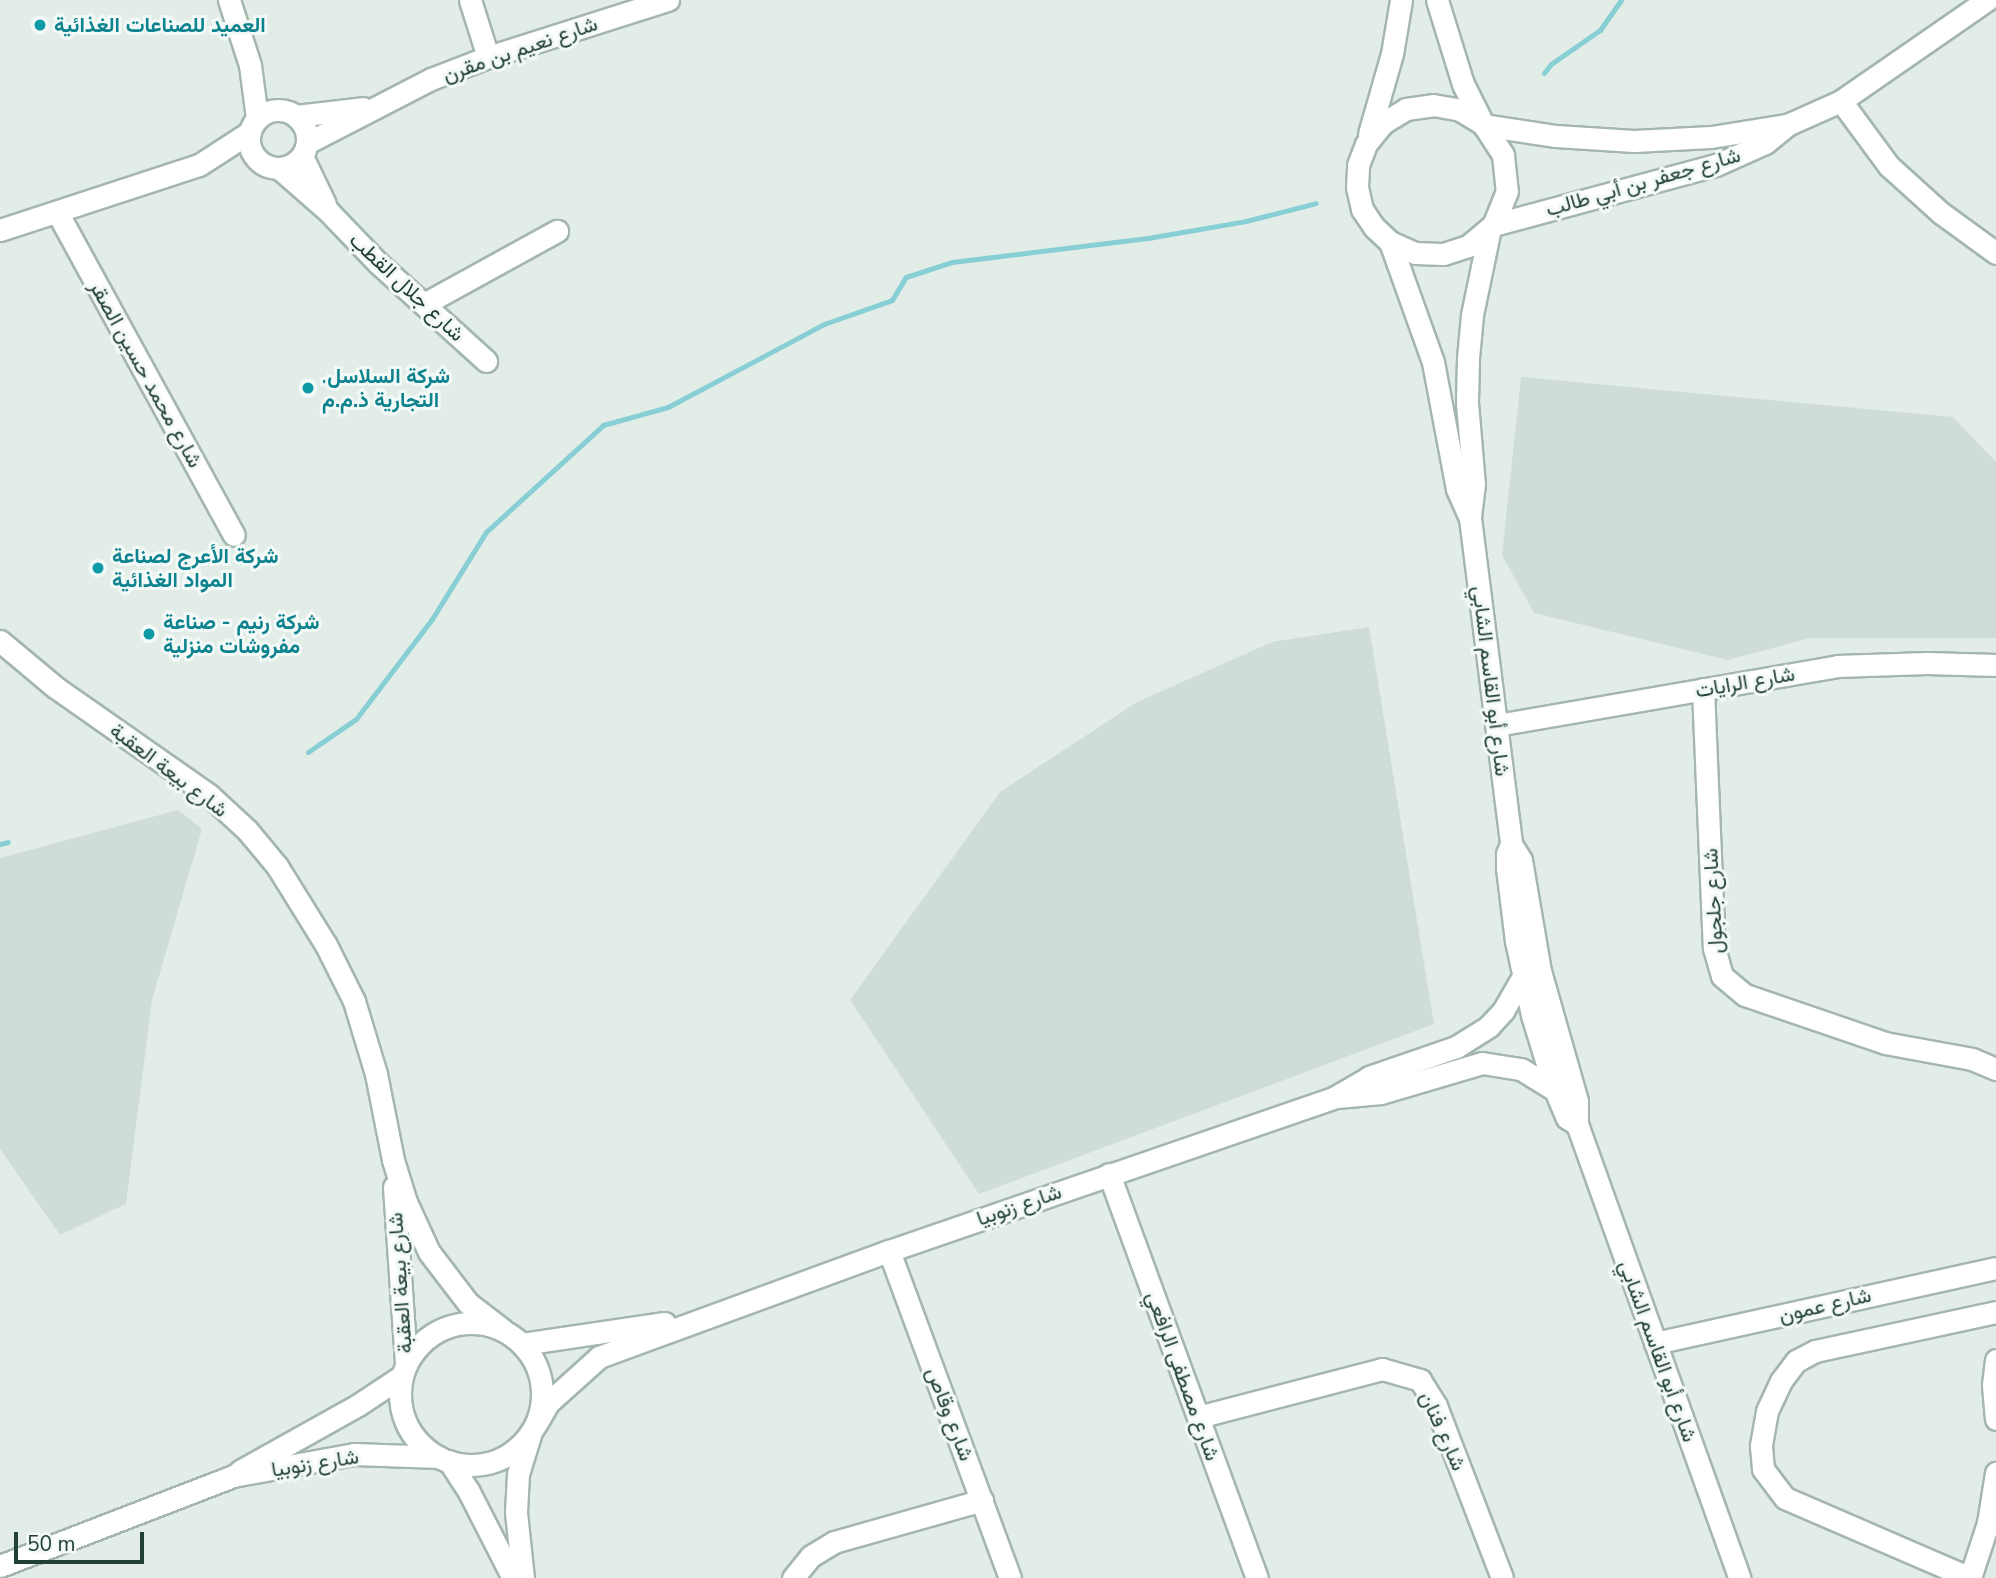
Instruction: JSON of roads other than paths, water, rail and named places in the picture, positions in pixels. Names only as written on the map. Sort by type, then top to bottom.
[{"type":"street","points":[[229,0],[250,65],[254,125],[250,148],[270,166]]},
{"type":"street","points":[[470,0],[488,57]]},
{"type":"street","name":"شارع نعيم بن مقرن","points":[[305,149],[375,106],[431,79],[488,57],[668,0]]},
{"type":"street","points":[[1401,0],[1392,54],[1358,165],[1359,198],[1374,228],[1390,242],[1415,253],[1443,254],[1468,246],[1491,227],[1502,209],[1507,173],[1499,147],[1483,124],[1463,84],[1437,0]]},
{"type":"street","name":"شارع جعفر بن أبي طالب","points":[[1483,124],[1556,136],[1634,141],[1711,137],[1787,125],[1841,101],[1987,0]]},
{"type":"street","points":[[199,165],[270,166],[296,163],[305,149],[306,130],[288,113],[250,65]]},
{"type":"street","points":[[1841,101],[1889,166],[1941,213],[1996,253]]},
{"type":"street","points":[[1366,144],[1383,123],[1406,109],[1433,104],[1460,110],[1483,124]]},
{"type":"street","name":"شارع نعيم بن مقرن","points":[[288,113],[375,106]]},
{"type":"street","points":[[0,230],[199,165],[254,125],[288,113]]},
{"type":"street","name":"شارع جعفر بن أبي طالب","points":[[1491,227],[1716,165],[1765,143],[1787,125]]},
{"type":"street","name":"شارع جلال القطب","points":[[305,149],[329,212]]},
{"type":"street","name":"شارع جلال القطب","points":[[270,166],[329,212],[360,245],[486,361]]},
{"type":"street","name":"شارع محمد حسين الصقر","points":[[57,212],[234,535]]},
{"type":"street","name":"شارع أبو القاسم الشابي","points":[[1491,227],[1476,293],[1468,358],[1467,402],[1474,484],[1470,518],[1511,844],[1521,860],[1540,971],[1577,1101],[1577,1124],[1740,1578]]},
{"type":"street","points":[[424,304],[557,232]]},
{"type":"street","name":"شارع أبو القاسم الشابي","points":[[1390,242],[1433,362],[1457,489],[1470,518]]},
{"type":"street","name":"شارع بيعة العقبة","points":[[0,640],[55,687],[209,795],[247,830],[277,866],[327,945],[354,1001],[376,1074],[393,1160],[406,1202],[429,1252],[468,1303],[503,1331]]},
{"type":"street","name":"شارع الرايات","points":[[1497,725],[1837,666],[1927,663],[1996,665]]},
{"type":"street","name":"شارع جلجول","points":[[1703,689],[1714,948],[1723,976],[1745,995],[1885,1043],[1972,1059],[1996,1069]]},
{"type":"street","name":"شارع أبو القاسم الشابي","points":[[1511,844],[1507,854],[1507,868],[1523,977],[1555,1090],[1567,1118],[1577,1124]]},
{"type":"street","name":"شارع زنوبيا","points":[[533,1428],[548,1403],[599,1357],[889,1251],[1335,1097],[1369,1077],[1473,1038],[1503,1011],[1523,977]]},
{"type":"street","name":"شارع زنوبيا","points":[[1335,1097],[1381,1093],[1482,1063],[1521,1069],[1555,1090]]},
{"type":"street","name":"شارع بيعة العقبة","points":[[393,1160],[404,1370]]},
{"type":"street","name":"شارع مصطفى الرافعي","points":[[1110,1174],[1257,1578]]},
{"type":"street","name":"شارع وقاص","points":[[889,1251],[1010,1578]]},
{"type":"street","name":"شارع عمون","points":[[1655,1343],[1996,1268]]},
{"type":"street","points":[[1996,1312],[1815,1351],[1797,1361],[1782,1381],[1767,1410],[1761,1446],[1763,1469],[1785,1498],[1970,1578],[1988,1523],[1996,1473]]},
{"type":"street","name":"شارع زنوبيا","points":[[522,1344],[704,1317]]},
{"type":"street","points":[[513,1578],[479,1510],[444,1459],[423,1446],[403,1414],[400,1395],[404,1370],[419,1346],[437,1331],[459,1324],[482,1323],[503,1331],[522,1344],[534,1361],[541,1382],[542,1403],[518,1474],[516,1511],[523,1578]]},
{"type":"street","points":[[1996,1360],[1993,1385],[1996,1419]]},
{"type":"street","name":"شارع فنان","points":[[1198,1417],[1382,1369],[1420,1380],[1436,1406],[1502,1578]]},
{"type":"street","name":"شارع زنوبيا","points":[[233,1476],[267,1454],[358,1405],[404,1370]]},
{"type":"street","points":[[444,1459],[486,1463],[519,1446],[533,1428]]},
{"type":"street","name":"شارع زنوبيا","points":[[0,1566],[233,1476],[354,1454],[444,1459]]},
{"type":"street","points":[[793,1578],[811,1556],[834,1542],[982,1500]]},
{"type":"street","points":[[479,1510],[516,1511]]},
{"type":"waterway","points":[[1544,73],[1551,64],[1600,30],[1621,0]]},
{"type":"waterway","points":[[308,752],[356,719],[432,619],[486,532],[603,425],[668,407],[824,324],[892,300],[906,277],[952,262],[1148,238],[1246,221],[1316,203]]},
{"type":"waterway","points":[[0,844],[8,842]]},
{"type":"place","name":"العميد للصناعات الغذائية","points":[[40,25]]},
{"type":"place","name":".شركة السلاسل التجارية ذ.م.م","points":[[308,388]]},
{"type":"place","name":"شركة الأعرج لصناعة المواد الغذائية","points":[[98,568]]},
{"type":"place","name":"شركة رنيم - صناعة مفروشات منزلية","points":[[149,634]]}]
